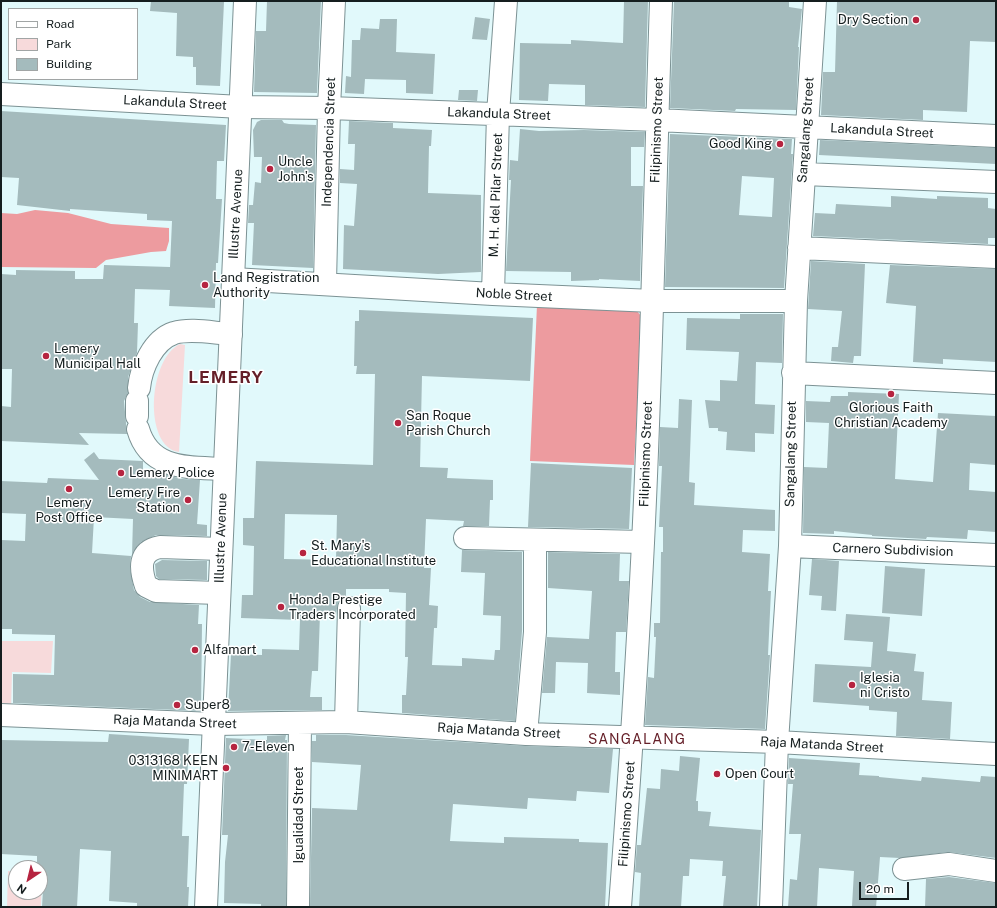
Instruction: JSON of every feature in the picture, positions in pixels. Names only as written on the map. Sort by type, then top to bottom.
[{"type":"street","name":"Illustre Avenue","points":[[206,907],[245,1]]},
{"type":"street","name":"Independencia Street","points":[[325,283],[329,108],[334,1]]},
{"type":"street","name":"M. H. del Pilar Street","points":[[493,294],[498,114],[506,1]]},
{"type":"street","name":"Filipinismo Street","points":[[620,907],[632,738],[643,542],[653,301],[661,1]]},
{"type":"street","name":"Sangalang Street","points":[[771,907],[777,742],[790,546],[793,373],[796,301],[815,1]]},
{"type":"street","name":"Lakandula Street","points":[[1,94],[241,107],[329,108],[657,120],[996,136]]},
{"type":"street","points":[[804,174],[996,182]]},
{"type":"street","points":[[799,248],[996,257]]},
{"type":"street","name":"Noble Street","points":[[233,279],[325,283],[493,294],[653,301],[796,301]]},
{"type":"street","points":[[224,469],[183,467],[168,463],[150,452],[143,443],[138,409],[147,360],[151,353],[166,337],[183,332],[231,334]]},
{"type":"street","points":[[793,373],[996,383]]},
{"type":"street","points":[[465,538],[643,542]]},
{"type":"street","points":[[526,734],[535,632],[536,540]]},
{"type":"street","name":"Carnero Subdivision","points":[[790,546],[996,555]]},
{"type":"street","points":[[219,593],[156,591],[146,586],[142,574],[143,560],[146,553],[151,549],[160,547],[221,549]]},
{"type":"street","points":[[346,722],[349,608]]},
{"type":"street","name":"Raja Matanda Street","points":[[1,715],[214,724],[346,722],[526,734],[777,742],[996,754]]},
{"type":"street","name":"Igualidad Street","points":[[298,907],[300,723]]},
{"type":"street","points":[[904,869],[949,864],[996,871]]},
{"type":"green space","points":[[180,344],[185,345],[179,452],[167,447],[159,435],[155,420],[154,402],[156,383],[161,366],[169,353]]},
{"type":"green space","points":[[1,641],[53,641],[51,673],[12,672],[11,711],[1,711]]},
{"type":"green space","points":[[8,871],[8,900],[41,900],[41,907],[7,907]]},
{"type":"shaded area","points":[[35,210],[68,213],[111,224],[169,228],[169,241],[166,251],[151,252],[106,260],[96,268],[1,267],[1,213],[17,214]]},
{"type":"shaded area","points":[[537,305],[636,310],[642,317],[634,465],[530,461]]},
{"type":"building","points":[[151,1],[224,2],[220,86],[196,85],[196,67],[193,67],[193,57],[176,56],[177,13],[150,11]]},
{"type":"building","points":[[267,1],[321,1],[317,93],[254,92],[256,31],[266,31]]},
{"type":"building","points":[[624,1],[648,1],[645,107],[585,105],[585,85],[549,84],[548,101],[519,100],[520,43],[571,44],[571,40],[623,43]]},
{"type":"building","points":[[674,1],[789,1],[789,7],[802,9],[798,47],[796,110],[736,109],[735,111],[670,108]]},
{"type":"building","points":[[837,1],[996,1],[996,42],[970,41],[967,112],[923,110],[923,120],[821,115],[823,72],[835,72]]},
{"type":"building","points":[[475,17],[490,19],[487,40],[472,39]]},
{"type":"building","points":[[380,19],[397,19],[396,52],[435,54],[433,94],[406,93],[406,80],[365,79],[364,94],[345,93],[346,76],[351,77],[352,40],[360,40],[361,28],[379,29]]},
{"type":"building","points":[[459,90],[478,90],[477,101],[458,100]]},
{"type":"building","points":[[1,111],[226,125],[224,161],[217,161],[216,199],[222,199],[218,263],[216,263],[215,308],[169,306],[170,290],[135,289],[134,323],[138,323],[137,353],[128,377],[128,393],[124,401],[127,434],[79,433],[89,445],[1,441],[1,406],[11,407],[12,369],[1,369],[1,274],[16,275],[16,270],[75,271],[75,279],[103,279],[104,265],[170,267],[172,221],[147,220],[147,214],[70,209],[70,211],[17,205],[19,178],[1,177]]},
{"type":"building","points":[[261,120],[282,120],[284,123],[289,124],[316,125],[313,268],[252,265],[254,223],[248,223],[249,205],[253,205],[255,182],[261,183],[262,157],[254,157],[253,130],[257,122]]},
{"type":"building","points":[[349,121],[393,123],[393,128],[432,130],[431,146],[429,146],[428,193],[481,195],[481,272],[438,274],[343,269],[344,225],[354,226],[357,184],[340,183],[340,169],[354,170],[355,144],[348,144]]},
{"type":"building","points":[[520,129],[539,131],[584,130],[645,132],[644,147],[631,147],[631,186],[643,186],[640,281],[599,279],[571,281],[571,272],[506,271],[511,180],[509,180],[510,160],[518,161]]},
{"type":"building","points":[[670,134],[792,139],[791,154],[793,154],[784,288],[665,287]],"holes":[[[742,176],[774,178],[772,217],[739,215]]]},
{"type":"building","points":[[820,140],[996,148],[996,164],[819,155]]},
{"type":"building","points":[[891,196],[937,199],[937,196],[988,198],[988,208],[996,209],[996,238],[988,238],[988,244],[813,236],[815,213],[835,214],[836,204],[891,207]]},
{"type":"building","points":[[811,261],[865,264],[861,356],[854,356],[853,363],[831,361],[832,347],[838,347],[842,311],[808,309]]},
{"type":"building","points":[[890,265],[996,269],[996,362],[943,359],[943,364],[913,362],[916,306],[886,303]]},
{"type":"building","points":[[359,310],[533,318],[530,381],[422,376],[420,467],[448,468],[447,478],[493,480],[493,500],[490,500],[489,526],[463,526],[464,521],[426,519],[424,568],[431,568],[429,605],[438,606],[437,628],[434,628],[432,665],[462,666],[462,658],[494,660],[495,650],[500,650],[501,616],[483,615],[485,573],[461,572],[462,550],[522,552],[522,631],[515,721],[402,713],[402,695],[406,695],[408,657],[405,657],[406,593],[389,592],[389,589],[346,589],[346,596],[338,602],[336,615],[320,614],[318,671],[312,671],[310,697],[322,697],[322,710],[228,711],[231,654],[262,655],[262,649],[299,650],[300,620],[241,618],[242,595],[253,595],[254,546],[243,545],[243,518],[254,518],[256,461],[373,465],[375,374],[356,374],[357,366],[354,366],[355,321],[359,321]],"holes":[[[285,514],[337,515],[336,560],[284,559]]]},
{"type":"building","points":[[740,314],[783,314],[782,363],[756,362],[755,404],[775,405],[774,434],[755,433],[755,452],[726,450],[727,432],[718,431],[718,428],[709,428],[705,400],[720,401],[720,380],[737,381],[739,352],[686,350],[687,318],[740,319]]},
{"type":"building","points":[[848,392],[899,394],[895,479],[933,482],[938,413],[996,416],[996,465],[970,463],[969,490],[996,492],[996,532],[968,530],[967,539],[927,537],[926,539],[872,536],[834,531],[834,534],[803,533],[804,467],[827,468],[829,423],[806,422],[806,401],[830,402],[831,396],[848,396]]},
{"type":"building","points":[[679,399],[692,400],[689,482],[695,483],[694,505],[775,510],[775,531],[743,530],[742,552],[770,554],[768,591],[771,591],[768,655],[770,655],[765,729],[645,725],[648,677],[654,678],[656,637],[654,637],[654,623],[660,623],[661,552],[663,552],[663,527],[659,527],[662,466],[659,466],[660,427],[678,428]]},
{"type":"building","points":[[94,452],[99,459],[143,461],[143,472],[160,473],[182,479],[200,480],[197,524],[207,525],[207,536],[156,535],[141,542],[132,555],[133,519],[94,517],[92,553],[131,556],[130,568],[134,590],[140,597],[150,602],[199,605],[198,624],[202,624],[201,711],[13,703],[13,674],[54,675],[55,635],[12,634],[12,629],[1,629],[1,540],[25,541],[26,514],[1,513],[1,481],[47,483],[48,478],[99,480],[84,460]]},
{"type":"building","points":[[531,463],[632,468],[629,529],[528,527]]},
{"type":"building","points":[[548,552],[620,554],[619,581],[629,581],[626,632],[616,632],[615,672],[620,672],[620,695],[587,693],[588,663],[556,662],[555,693],[542,693],[547,637],[589,639],[592,591],[548,588]]},
{"type":"building","points":[[812,559],[839,561],[836,611],[821,610],[822,596],[809,595]]},
{"type":"building","points":[[162,560],[207,561],[207,580],[159,579],[156,576],[155,564]]},
{"type":"building","points":[[885,566],[925,569],[922,616],[882,613]]},
{"type":"building","points":[[846,614],[890,617],[887,651],[916,654],[914,671],[924,672],[922,700],[952,702],[950,739],[896,736],[897,712],[869,710],[869,706],[813,702],[815,664],[871,667],[873,642],[844,640]]},
{"type":"building","points":[[109,734],[189,739],[187,784],[184,784],[182,836],[189,836],[187,887],[189,887],[188,907],[137,907],[137,903],[109,901],[111,851],[80,849],[77,907],[42,907],[42,900],[48,900],[48,860],[37,860],[37,856],[1,854],[1,740],[108,742]]},
{"type":"building","points":[[286,735],[286,907],[261,907],[261,904],[224,903],[225,862],[228,835],[222,835],[226,738],[267,740],[267,736]]},
{"type":"building","points":[[316,735],[346,735],[525,746],[613,749],[609,793],[577,791],[576,801],[528,798],[527,809],[453,804],[450,841],[504,843],[504,837],[579,839],[579,842],[608,843],[605,907],[310,907],[312,808],[357,810],[361,765],[312,762],[312,741],[316,741]]},
{"type":"building","points":[[680,756],[700,758],[696,801],[698,801],[698,811],[711,812],[709,826],[761,830],[757,907],[723,907],[726,876],[722,876],[723,861],[690,859],[689,876],[683,876],[681,907],[639,907],[641,873],[635,872],[637,845],[641,845],[647,788],[660,789],[661,769],[679,771]]},
{"type":"building","points":[[789,758],[860,763],[859,775],[921,781],[922,777],[980,782],[981,776],[996,777],[996,858],[948,852],[900,858],[880,857],[876,907],[852,906],[854,871],[819,868],[817,907],[788,907],[790,879],[797,880],[801,834],[789,834],[793,784],[788,784]]},
{"type":"building","points":[[949,877],[996,883],[996,907],[925,907],[926,879]]},
{"type":"place","name":"Dry Section","points":[[916,20]]},
{"type":"place","name":"Good King","points":[[780,144]]},
{"type":"place","name":"Uncle John's","points":[[270,169]]},
{"type":"place","name":"Land Registration Authority","points":[[205,285]]},
{"type":"place","name":"Lemery Municipal Hall","points":[[46,356]]},
{"type":"place","name":"Glorious Faith Christian Academy","points":[[891,394]]},
{"type":"place","name":"San Roque Parish Church","points":[[398,423]]},
{"type":"place","name":"Lemery Police","points":[[121,473]]},
{"type":"place","name":"Lemery Post Office","points":[[69,489]]},
{"type":"place","name":"Lemery Fire Station","points":[[188,500]]},
{"type":"place","name":"St. Mary's Educational Institute","points":[[303,553]]},
{"type":"place","name":"Honda Prestige Traders Incorporated","points":[[281,607]]},
{"type":"place","name":"Alfamart","points":[[195,650]]},
{"type":"place","name":"Iglesia ni Cristo","points":[[852,685]]},
{"type":"place","name":"Super8","points":[[177,705]]},
{"type":"place","name":"7-Eleven","points":[[234,747]]},
{"type":"place","name":"0313168 KEEN MINIMART","points":[[226,768]]},
{"type":"place","name":"Open Court","points":[[717,774]]},
{"type":"district","name":"LEMERY","points":[[226,378]]},
{"type":"district","name":"SANGALANG","points":[[637,740]]}]
